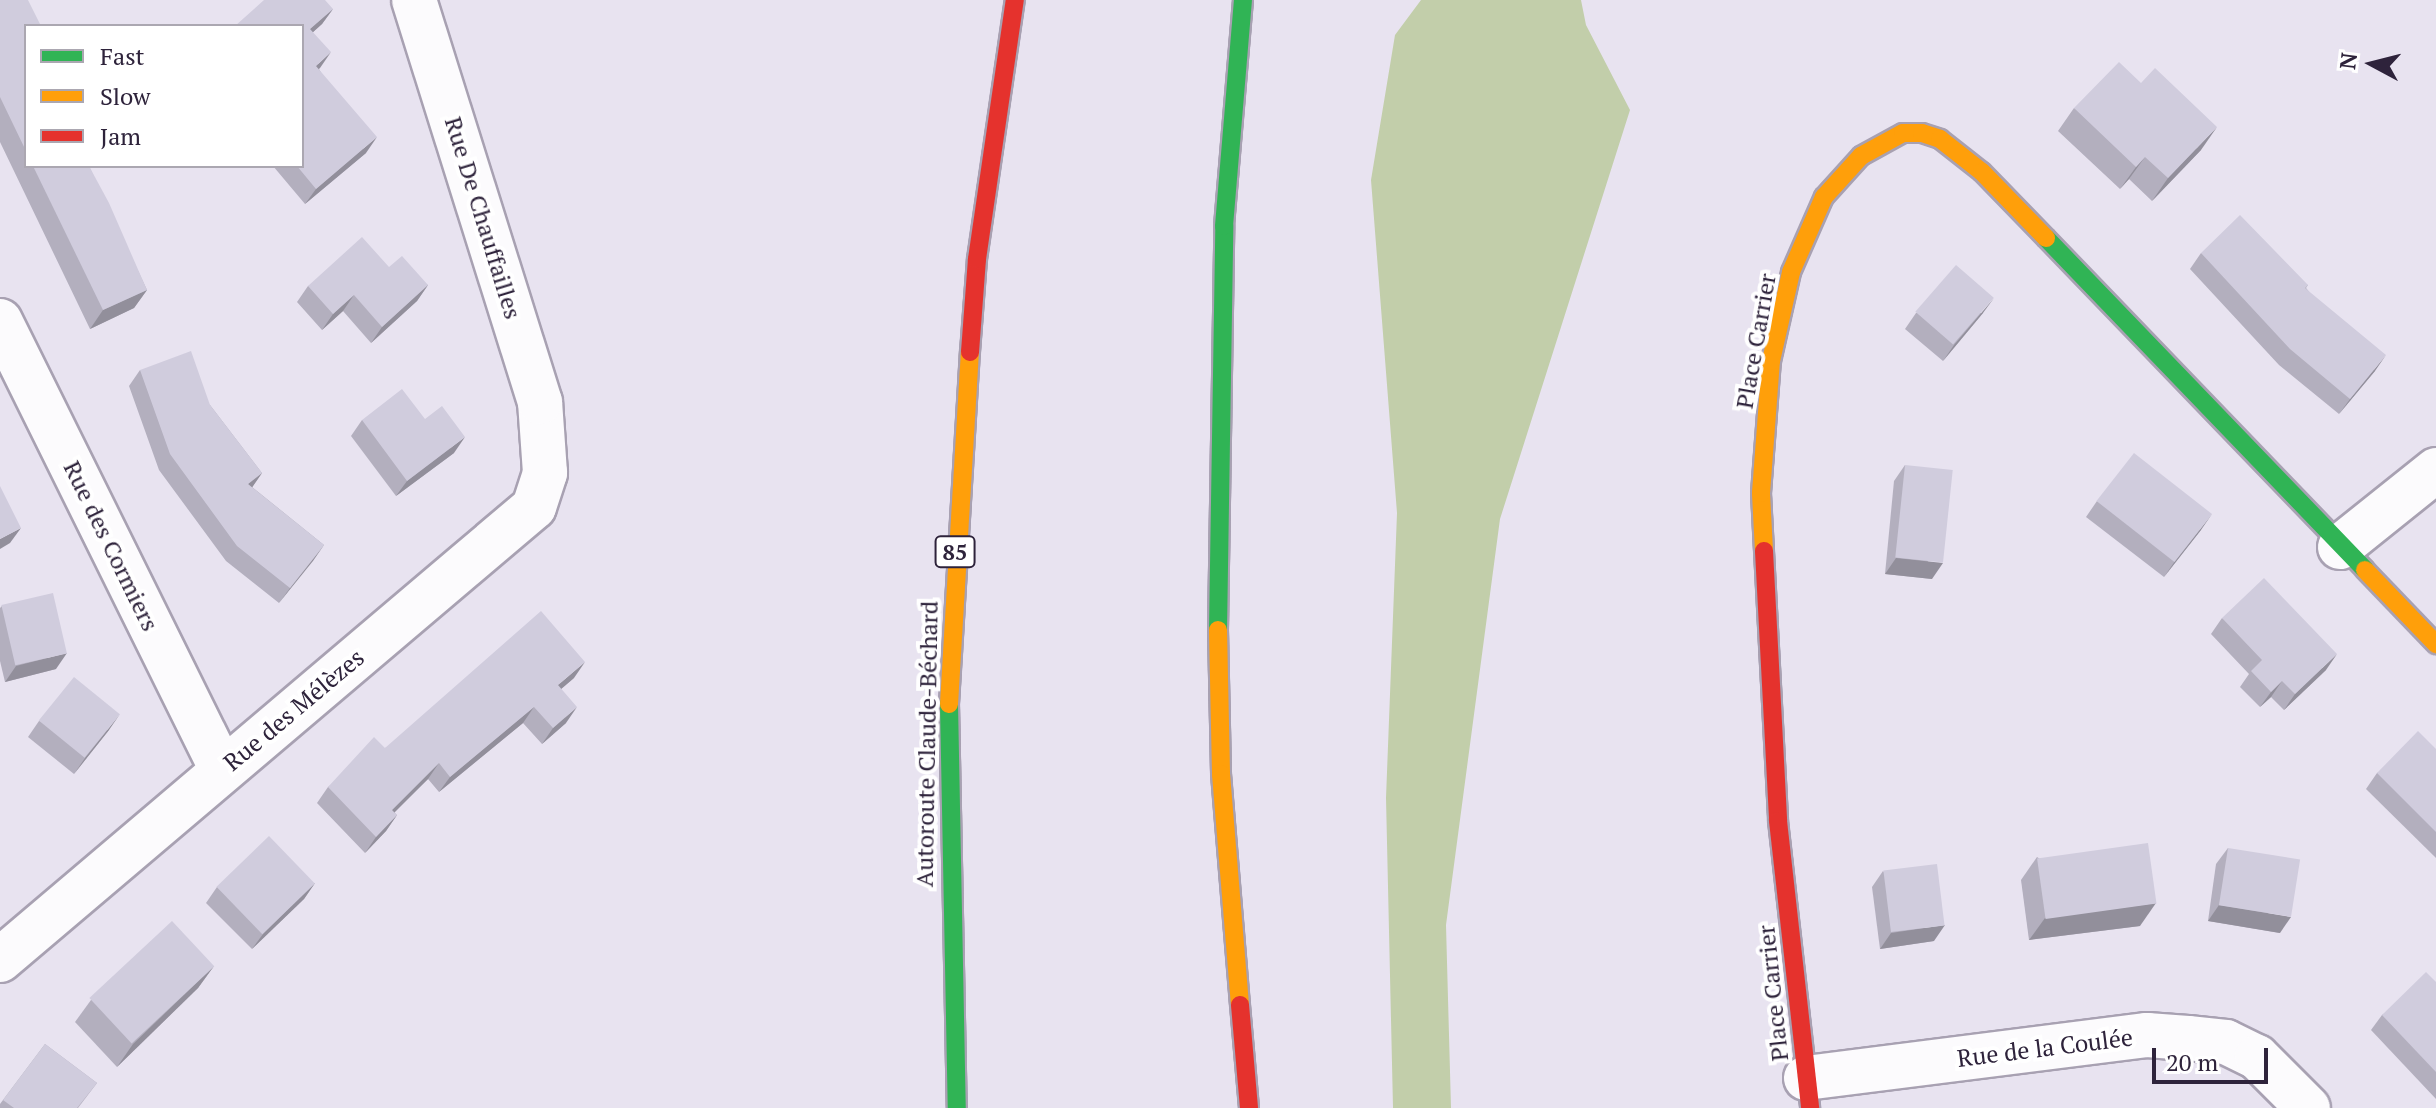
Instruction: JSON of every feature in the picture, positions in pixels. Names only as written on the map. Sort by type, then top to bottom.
[{"type":"main road","points":[[977,259],[994,0]]},
{"type":"main road","name":"Autoroute Claude-Béchard","points":[[957,1108],[947,810],[950,659],[977,259],[1015,0]]},
{"type":"main road","points":[[1243,0],[1224,226],[1217,585],[1221,774],[1249,1108]]},
{"type":"main road","name":"Place Carrier","points":[[1808,1093],[1777,806],[1761,493],[1771,361],[1786,295],[1824,197],[1861,156],[1903,133],[1940,139],[1959,152],[2436,644]]},
{"type":"street","name":"Rue De Chauffailles","points":[[414,0],[540,402],[546,437]]},
{"type":"street","name":"Rue des Cormiers","points":[[0,321],[222,770]]},
{"type":"street","name":"Rue des Mélèzes","points":[[0,960],[534,507],[545,473],[546,437]]},
{"type":"street","points":[[2340,547],[2436,470]]},
{"type":"street","name":"Rue de la Coulée","points":[[1808,1093],[2147,1035],[2226,1042],[2257,1057],[2308,1108]]},
{"type":"green space","points":[[1421,0],[1581,0],[1586,25],[1630,110],[1500,519],[1446,925],[1451,1108],[1393,1108],[1386,798],[1397,513],[1371,180],[1395,35]]},
{"type":"building","points":[[0,0],[28,0],[40,24],[24,24],[24,147],[0,97]]},
{"type":"building","points":[[264,0],[325,0],[333,9],[310,29],[331,52],[316,66],[377,137],[316,189],[299,168],[304,168],[304,24],[237,24]]},
{"type":"building","points":[[2119,62],[2141,83],[2155,68],[2217,127],[2168,178],[2145,157],[2136,167],[2074,108]]},
{"type":"building","points":[[34,168],[90,168],[109,203],[147,290],[103,310]]},
{"type":"building","points":[[2240,215],[2308,285],[2305,288],[2386,355],[2350,399],[2290,349],[2201,253]]},
{"type":"building","points":[[362,237],[389,267],[402,256],[428,285],[382,327],[354,295],[333,314],[308,286]]},
{"type":"building","points":[[1956,265],[1994,298],[1953,345],[1915,312]]},
{"type":"building","points":[[191,351],[210,405],[262,473],[248,484],[324,545],[290,588],[237,546],[170,454],[140,370]]},
{"type":"building","points":[[402,389],[425,419],[442,406],[465,437],[407,481],[362,420]]},
{"type":"building","points":[[2134,453],[2212,514],[2174,562],[2096,501]]},
{"type":"building","points":[[1905,465],[1953,470],[1943,563],[1895,557]]},
{"type":"building","points":[[0,486],[21,528],[0,539]]},
{"type":"building","points":[[2264,578],[2337,654],[2295,694],[2282,681],[2271,692],[2251,671],[2262,660],[2222,618]]},
{"type":"building","points":[[53,593],[67,653],[15,665],[1,605]]},
{"type":"building","points":[[541,611],[585,662],[558,685],[577,707],[553,728],[534,707],[450,777],[439,763],[392,810],[397,815],[376,837],[328,787],[374,737],[385,748]]},
{"type":"building","points":[[74,677],[120,714],[85,758],[39,721]]},
{"type":"building","points":[[2418,731],[2436,749],[2436,832],[2377,773]]},
{"type":"building","points":[[269,836],[315,883],[262,934],[216,887]]},
{"type":"building","points":[[2148,843],[2156,903],[2046,919],[2037,859]]},
{"type":"building","points":[[2228,848],[2300,859],[2291,917],[2219,905]]},
{"type":"building","points":[[1937,864],[1945,926],[1891,932],[1883,871]]},
{"type":"building","points":[[172,921],[214,966],[132,1043],[89,998]]},
{"type":"building","points":[[2426,972],[2436,982],[2436,1072],[2382,1015]]},
{"type":"building","points":[[45,1044],[97,1083],[77,1108],[14,1108],[3,1100]]},
{"type":"traffic: fast","points":[[1218,630],[1224,226],[1243,0]]},
{"type":"traffic: fast","points":[[2046,238],[2365,570]]},
{"type":"traffic: fast","points":[[949,704],[957,1108]]},
{"type":"traffic: slow","points":[[1764,551],[1761,493],[1771,361],[1791,272],[1824,197],[1861,156],[1903,133],[1922,133],[1940,139],[1982,172],[2046,238]]},
{"type":"traffic: slow","points":[[949,704],[970,352]]},
{"type":"traffic: slow","points":[[2365,570],[2436,644]]},
{"type":"traffic: slow","points":[[1218,630],[1221,774],[1240,1005]]},
{"type":"traffic: jam","points":[[970,352],[977,259],[1015,0]]},
{"type":"traffic: jam","points":[[1764,551],[1778,821],[1810,1108]]},
{"type":"traffic: jam","points":[[1240,1005],[1249,1108]]}]
